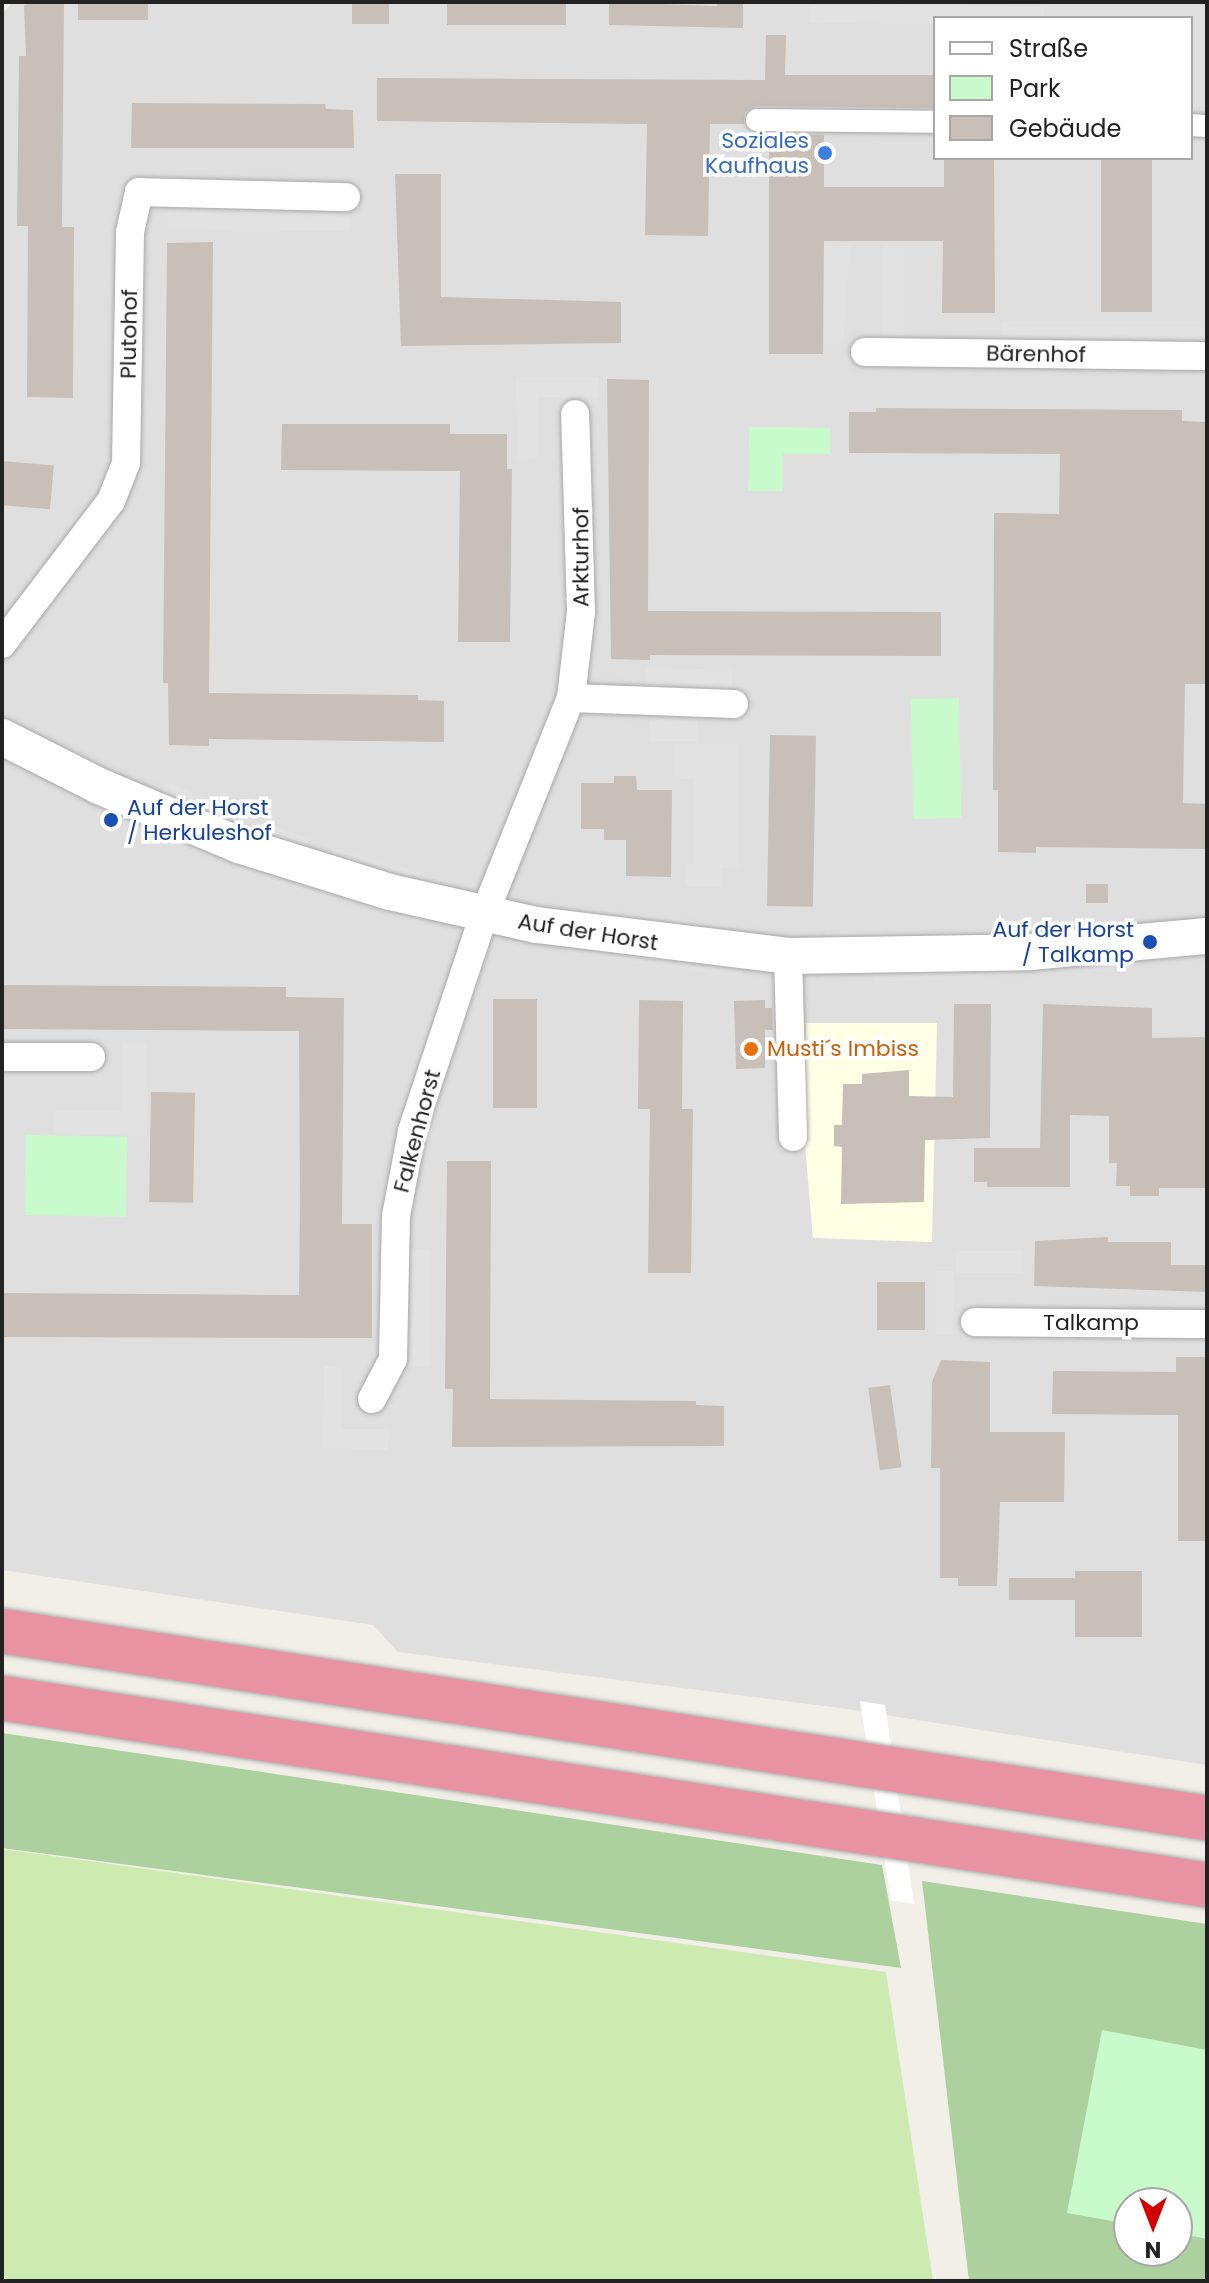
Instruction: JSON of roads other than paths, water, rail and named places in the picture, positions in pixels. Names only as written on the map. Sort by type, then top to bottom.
[{"type":"highway","points":[[2,1631],[1207,1818]]},
{"type":"highway","points":[[2,1698],[1207,1885]]},
{"type":"street","points":[[757,120],[933,122]]},
{"type":"street","name":"Plutohof","points":[[2,644],[111,501],[126,463],[130,232],[139,192],[346,197]]},
{"type":"street","name":"Bärenhof","points":[[865,352],[1207,356]]},
{"type":"street","name":"Arkturhof","points":[[484,915],[571,698],[581,612],[575,414]]},
{"type":"street","points":[[571,698],[734,704]]},
{"type":"street","name":"Auf der Horst","points":[[2,737],[99,786],[239,845],[484,915],[659,944],[788,956],[1030,952],[1207,936]]},
{"type":"street","name":"Falkenhorst","points":[[372,1399],[393,1359],[396,1216],[412,1131],[484,915]]},
{"type":"street","points":[[788,956],[793,1137]]},
{"type":"street","points":[[2,1057],[91,1057]]},
{"type":"street","name":"Talkamp","points":[[975,1322],[1207,1324]]},
{"type":"place","name":"Soziales Kaufhaus","points":[[825,153]]},
{"type":"place","name":"Auf der Horst / Herkuleshof","points":[[111,820]]},
{"type":"place","name":"Auf der Horst / Talkamp","points":[[1150,942]]},
{"type":"place","name":"Musti´s Imbiss","points":[[751,1049]]}]
